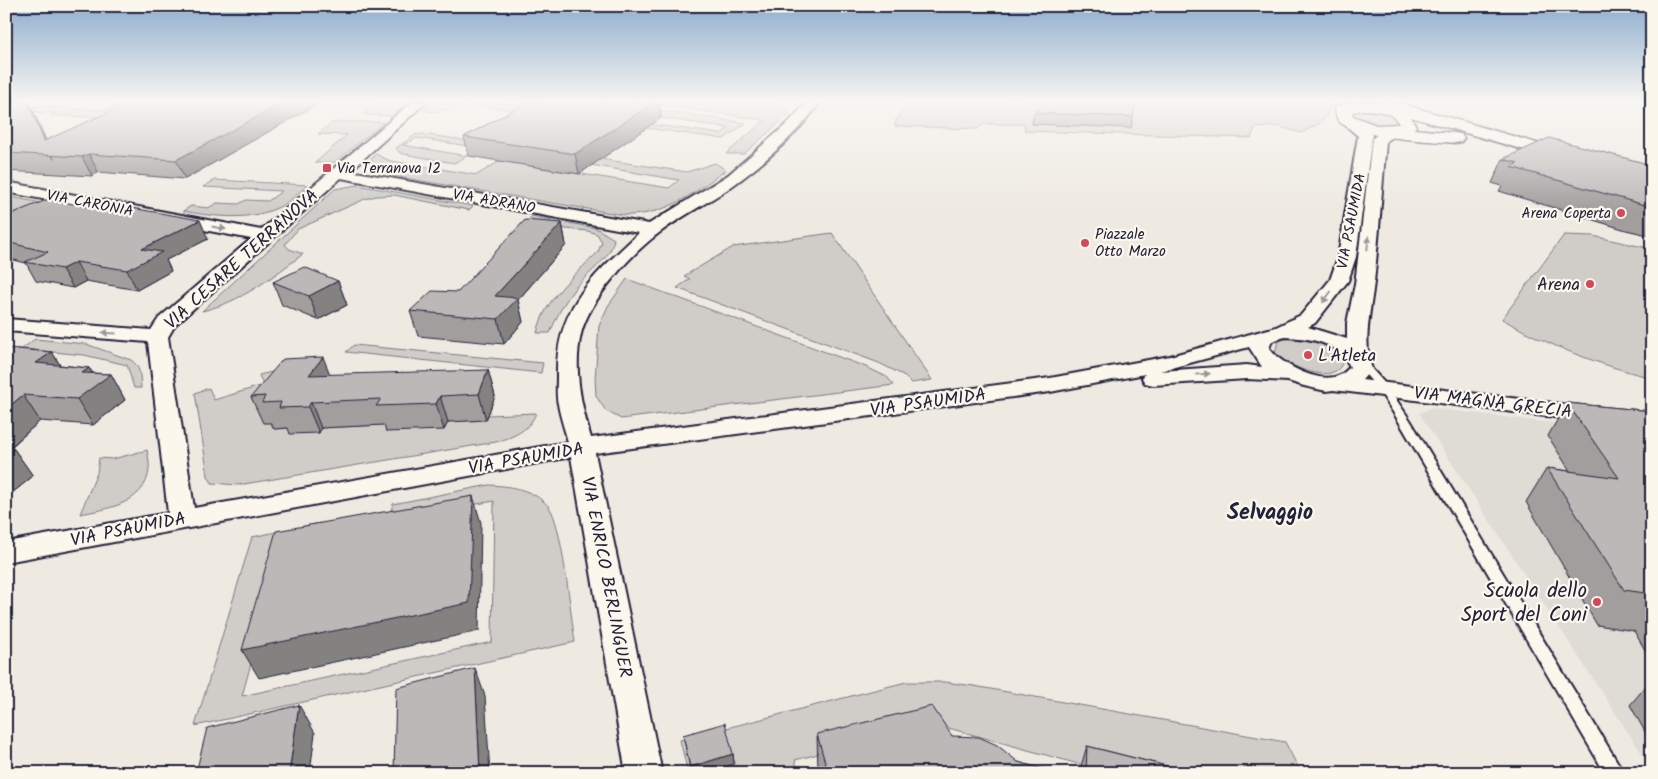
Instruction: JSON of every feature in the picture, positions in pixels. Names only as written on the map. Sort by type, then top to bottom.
[{"type":"main road","points":[[1467,138],[1581,162],[1485,138]]},
{"type":"street","name":"VIA CESARE TERRANOVA","points":[[182,519],[158,337],[166,322],[378,138]]},
{"type":"street","name":"VIA ENRICO BERLINGUER","points":[[644,773],[582,447],[569,404],[567,358],[571,333],[582,306],[609,271],[652,230],[733,178],[779,138]]},
{"type":"street","name":"VIA PSAUMIDA","points":[[1275,333],[1308,319],[1339,281],[1347,257],[1365,138]]},
{"type":"street","name":"VIA PSAUMIDA","points":[[1359,361],[1357,323],[1364,284],[1379,138]]},
{"type":"street","name":"VIA ADRANO","points":[[337,173],[652,230]]},
{"type":"street","name":"VIA CARONIA","points":[[6,187],[263,236]]},
{"type":"street","points":[[41,211],[68,199]]},
{"type":"street","points":[[6,325],[158,337]]},
{"type":"street","points":[[1050,385],[1173,362],[1275,333],[1295,331],[1322,336],[1345,347],[1359,361],[1360,369],[1356,376],[1348,381],[1334,383]]},
{"type":"street","points":[[1275,333],[1261,340],[1258,346],[1260,353],[1275,368],[1288,375]]},
{"type":"street","points":[[1050,385],[1247,372],[1288,375]]},
{"type":"street","name":"VIA MAGNA GRECIA","points":[[1288,375],[1304,380],[1383,388],[1652,422]]},
{"type":"street","name":"VIA PSAUMIDA","points":[[6,552],[582,447],[1050,385]]},
{"type":"lane","points":[[1359,361],[1383,388],[1615,773]]},
{"type":"shaded area","points":[[343,138],[364,138],[335,162],[315,163]]},
{"type":"shaded area","points":[[410,138],[416,138],[403,145],[467,156],[454,163],[400,153],[396,148]]},
{"type":"shaded area","points":[[419,138],[452,138],[556,154],[570,162]]},
{"type":"shaded area","points":[[744,138],[762,138],[744,154],[726,154]]},
{"type":"shaded area","points":[[376,153],[391,161],[477,175],[500,161],[669,188],[679,180],[591,165],[600,159],[687,172],[715,163],[726,170],[690,195],[666,208],[653,212],[623,215],[393,176],[375,166],[371,160]]},
{"type":"shaded area","points":[[215,180],[308,185],[290,201],[259,214],[234,217],[183,211],[191,206],[208,208],[217,203],[239,204],[246,200],[268,201],[282,191],[203,187]]},
{"type":"shaded area","points":[[357,185],[473,206],[469,210],[394,195],[365,199],[298,229],[285,244],[289,249],[303,254],[243,295],[230,302],[202,311],[335,189]]},
{"type":"shaded area","points":[[6,196],[37,202],[40,203],[6,220]]},
{"type":"shaded area","points":[[532,216],[596,228],[614,239],[608,254],[569,296],[550,333],[537,333],[546,309],[570,279],[598,252],[602,242],[597,234],[588,231],[524,225]]},
{"type":"shaded area","points":[[832,233],[932,380],[911,383],[903,375],[879,363],[677,288],[690,279],[684,276],[733,247]]},
{"type":"shaded area","name":"Arena","points":[[1564,235],[1593,236],[1652,249],[1652,378],[1575,354],[1538,338],[1502,319]]},
{"type":"shaded area","points":[[627,279],[866,367],[887,377],[894,385],[621,419],[606,411],[596,396],[595,379],[599,326],[608,306]]},
{"type":"shaded area","points":[[35,339],[86,344],[131,360],[138,369],[141,388],[134,388],[127,365],[84,355],[22,349]]},
{"type":"shaded area","points":[[1284,339],[1309,340],[1324,344],[1343,360],[1339,368],[1332,373],[1322,374],[1300,369],[1281,358],[1275,352],[1278,342]]},
{"type":"shaded area","points":[[354,345],[543,363],[541,373],[346,352]]},
{"type":"shaded area","points":[[272,372],[263,422],[277,422],[274,429],[293,428],[319,433],[321,428],[486,420],[488,415],[536,413],[525,429],[496,442],[238,485],[212,483],[208,476],[195,393],[209,388],[214,400],[263,385],[259,375]]},
{"type":"shaded area","name":"Scuola dello Sport del Coni","points":[[1431,408],[1652,435],[1652,769],[1419,413]]},
{"type":"shaded area","points":[[147,450],[149,470],[146,481],[133,498],[113,507],[80,514],[97,473],[99,458],[113,459]]},
{"type":"shaded area","points":[[489,485],[505,486],[529,492],[543,501],[554,516],[562,550],[575,642],[195,726],[252,537],[320,523],[328,533],[280,558],[242,696],[492,642],[494,501],[388,520],[393,504]]},
{"type":"shaded area","points":[[906,682],[945,682],[974,686],[1285,742],[1301,773],[1111,773],[934,724],[795,760],[799,773],[688,773],[680,740]]},
{"type":"building","points":[[6,138],[43,138],[44,141],[50,138],[217,138],[176,160],[89,154],[82,157],[6,153]]},
{"type":"building","points":[[473,138],[599,138],[575,154]]},
{"type":"building","points":[[1550,138],[1652,165],[1652,207],[1511,167],[1518,163],[1503,159]]},
{"type":"building","points":[[49,199],[117,213],[132,208],[200,220],[142,249],[162,252],[127,270],[76,262],[62,269],[25,262],[48,252],[6,242],[6,216]]},
{"type":"building","points":[[525,220],[562,223],[495,296],[518,298],[498,319],[410,311],[432,291],[458,292]]},
{"type":"building","points":[[304,267],[338,281],[309,296],[273,282]]},
{"type":"building","points":[[6,348],[52,352],[36,363],[89,368],[82,373],[111,374],[77,399],[23,395],[6,409]]},
{"type":"building","points":[[323,357],[309,375],[488,370],[479,394],[440,396],[436,404],[376,406],[381,399],[311,402],[308,407],[279,408],[281,402],[262,403],[265,396],[251,397],[283,359]]},
{"type":"building","points":[[1567,403],[1652,411],[1652,594],[1624,590],[1547,468],[1619,478]]},
{"type":"building","points":[[6,448],[14,449],[6,455]]},
{"type":"building","points":[[473,496],[469,603],[242,650],[276,531]]},
{"type":"building","points":[[475,668],[480,773],[394,773],[396,688]]},
{"type":"building","points":[[299,705],[289,773],[196,773],[207,728]]},
{"type":"building","points":[[932,706],[952,736],[979,737],[997,745],[1018,762],[1054,773],[828,773],[817,734]]},
{"type":"building","points":[[725,723],[733,754],[690,767],[683,735]]},
{"type":"building","points":[[1087,746],[1194,773],[1086,773]]},
{"type":"place","name":"Via Terranova 12","points":[[327,168]]},
{"type":"place","name":"Arena Coperta","points":[[1621,213]]},
{"type":"place","name":"Piazzale Otto Marzo","points":[[1085,243]]},
{"type":"place","name":"Arena","points":[[1590,284]]},
{"type":"place","name":"L'Atleta","points":[[1308,355]]},
{"type":"place","name":"Scuola dello Sport del Coni","points":[[1597,602]]},
{"type":"district","name":"Selvaggio","points":[[1270,511]]}]
